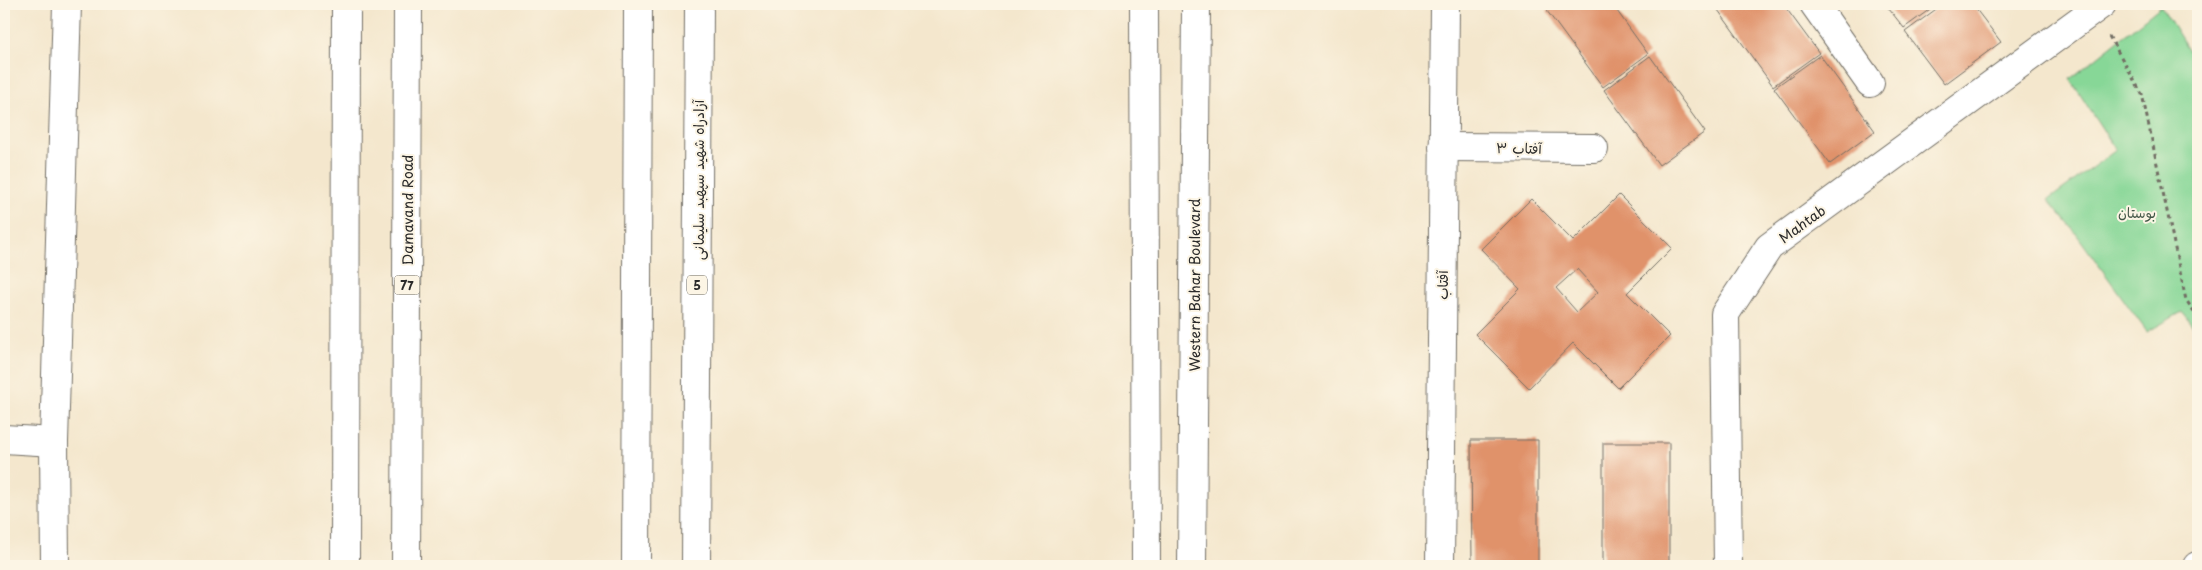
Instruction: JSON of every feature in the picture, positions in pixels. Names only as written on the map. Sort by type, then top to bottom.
[{"type":"main road","points":[[55,566],[54,442],[67,4]]},
{"type":"main road","points":[[345,566],[346,4]]},
{"type":"main road","name":"Damavand Road","points":[[406,566],[408,4]]},
{"type":"main road","points":[[636,566],[638,4]]},
{"type":"main road","name":"آزادراه شهید سپهبد سلیمانی","points":[[696,566],[699,4]]},
{"type":"main road","points":[[1144,4],[1146,566]]},
{"type":"main road","name":"Western Bahar Boulevard","points":[[1192,566],[1196,4]]},
{"type":"main road","name":"آفتاب","points":[[1440,566],[1444,4]]},
{"type":"main road","points":[[1814,4],[1870,83]]},
{"type":"main road","name":"Mahtab","points":[[1728,566],[1725,314],[1769,247],[2098,7]]},
{"type":"main road","name":"آفتاب ۳","points":[[1443,147],[1594,148]]},
{"type":"main road","points":[[4,439],[54,442]]},
{"type":"main road","points":[[696,505],[706,566]]},
{"type":"path","points":[[2098,7],[2142,94],[2186,300],[2198,317]]},
{"type":"green space","name":"بوستان","points":[[2161,6],[2198,65],[2198,333],[2182,312],[2147,332],[2072,228],[2048,200],[2116,150],[2070,79]]},
{"type":"building","points":[[1544,4],[1555,4],[1548,9]]},
{"type":"building","points":[[1558,4],[1612,4],[1648,54],[1603,87],[1547,11]]},
{"type":"building","points":[[1727,4],[1783,4],[1819,53],[1773,86],[1718,10]]},
{"type":"building","points":[[1885,4],[1937,4],[1904,28]]},
{"type":"building","points":[[1943,4],[1972,4],[2001,42],[1944,84],[1905,32]]},
{"type":"building","points":[[1820,55],[1875,131],[1830,164],[1774,88]]},
{"type":"building","points":[[1650,56],[1705,132],[1659,165],[1604,90]]},
{"type":"building","points":[[1619,195],[1672,248],[1627,293],[1670,336],[1618,388],[1573,343],[1529,388],[1475,334],[1520,289],[1481,249],[1531,199],[1573,241]],"holes":[[[1577,269],[1598,292],[1577,312],[1556,288]]]},
{"type":"building","points":[[1471,440],[1538,440],[1538,566],[1472,566]]},
{"type":"building","points":[[1603,443],[1669,443],[1669,566],[1603,566]]}]
